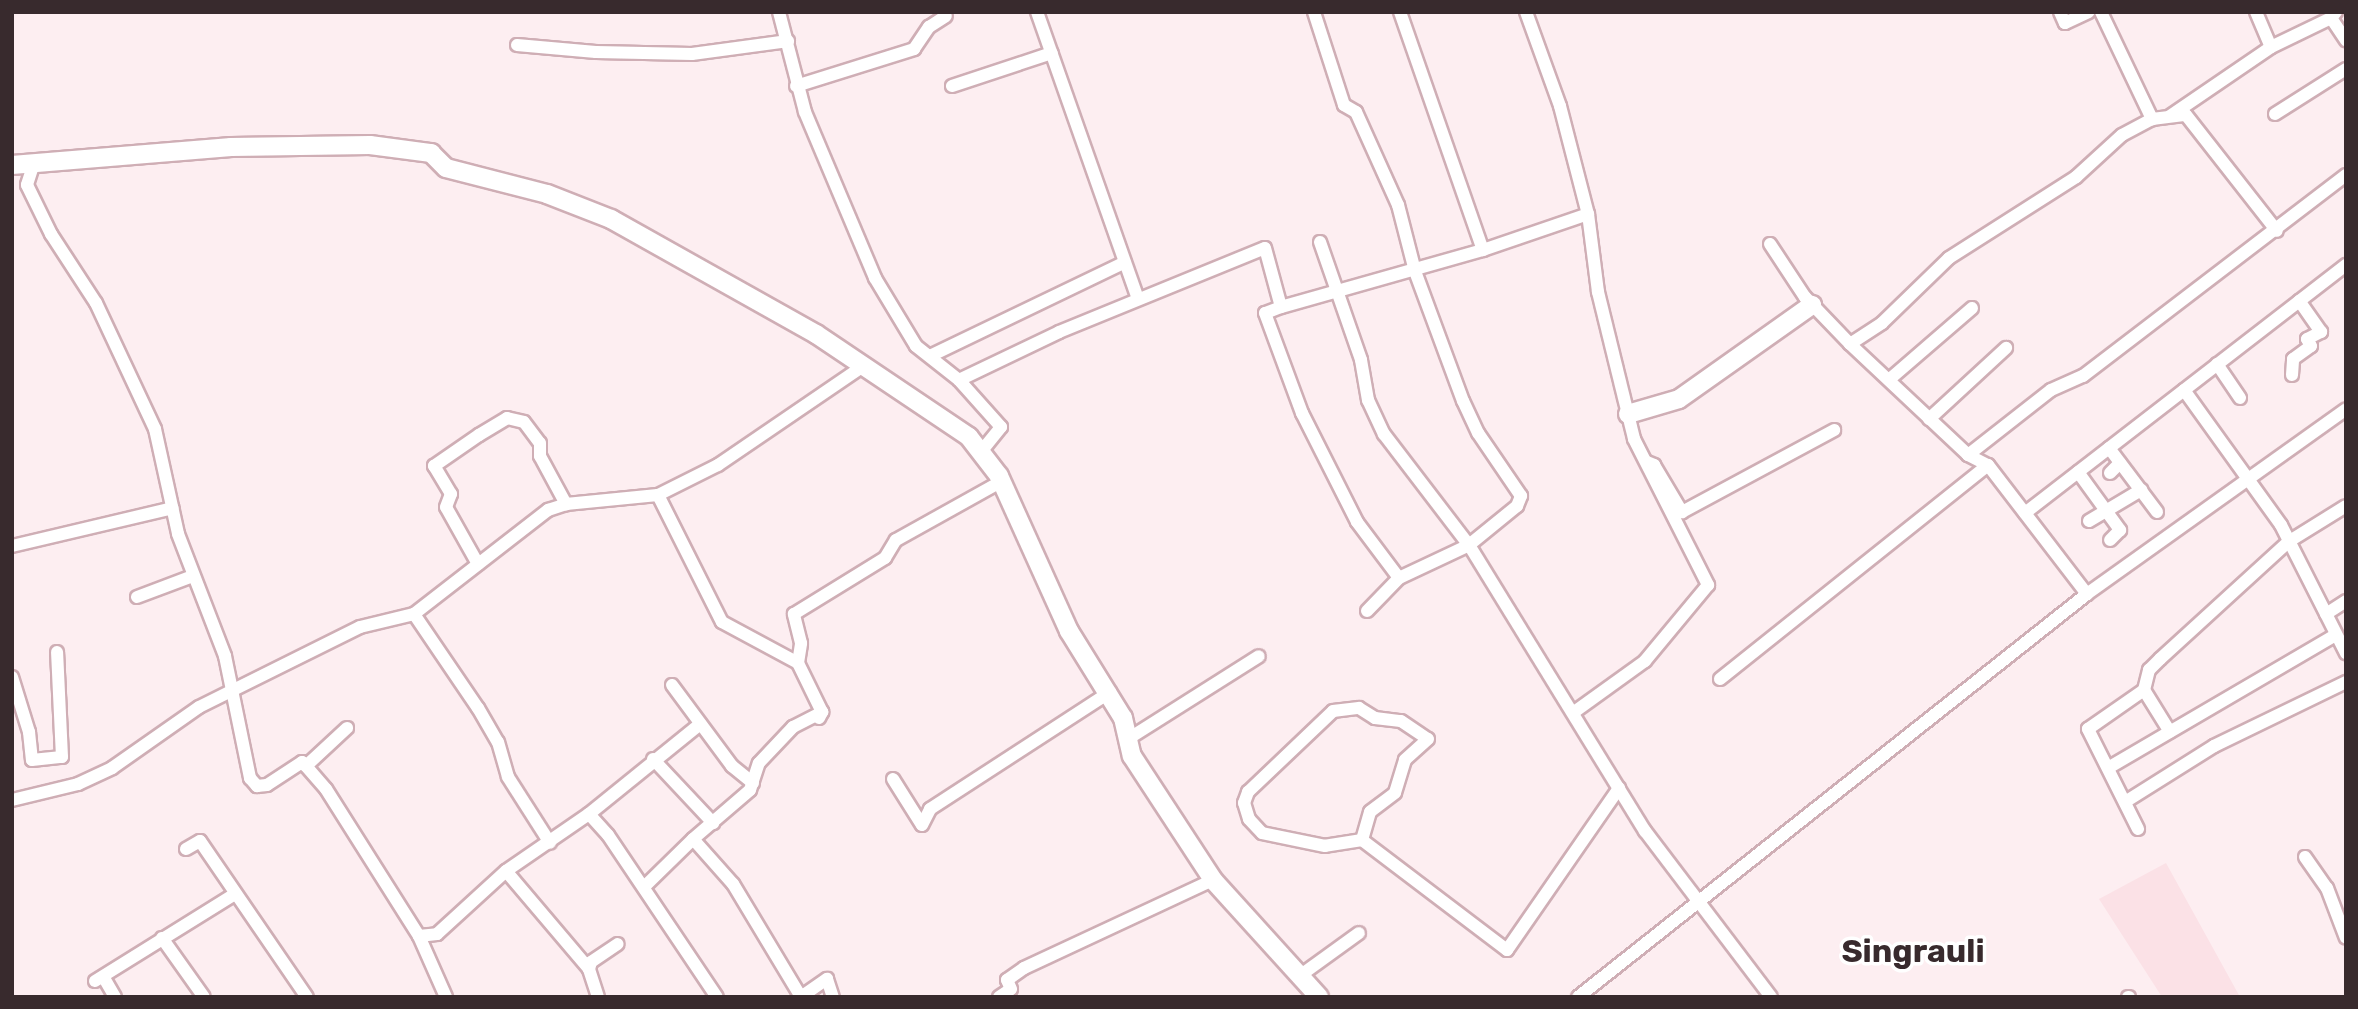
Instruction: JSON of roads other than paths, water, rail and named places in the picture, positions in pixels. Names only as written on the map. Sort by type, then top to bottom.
[{"type":"street","points":[[779,12],[788,41],[796,86],[875,278],[916,346],[959,380],[1001,427],[981,452]]},
{"type":"street","points":[[1037,12],[1138,299]]},
{"type":"street","points":[[1314,12],[1344,105],[1356,112],[1378,154],[1415,271],[1478,433],[1521,496],[1517,506],[1469,545],[1399,578],[1367,611]]},
{"type":"street","points":[[1399,12],[1483,250]]},
{"type":"street","points":[[1526,12],[1560,106],[1588,214],[1598,292],[1628,414],[1643,460],[1708,584],[1645,661],[1574,712]]},
{"type":"street","points":[[2060,12],[2065,23],[2089,12]]},
{"type":"street","points":[[2101,12],[2151,119]]},
{"type":"street","points":[[2256,12],[2271,47]]},
{"type":"street","points":[[2168,117],[2271,47],[2334,15],[2346,40]]},
{"type":"street","points":[[796,86],[914,49],[929,27],[947,16]]},
{"type":"street","points":[[517,44],[596,52],[692,54],[788,41]]},
{"type":"street","points":[[953,86],[1052,53]]},
{"type":"street","points":[[2275,114],[2346,69]]},
{"type":"street","points":[[1850,344],[1882,323],[1949,258],[2076,177],[2122,135],[2151,119],[2186,115],[2277,231]]},
{"type":"street","points":[[12,165],[231,147],[370,145],[431,153],[446,168],[547,194],[651,238],[863,366],[970,437],[981,452],[1002,481],[1069,631],[1110,692],[1131,737],[1132,756],[1213,880],[1298,977],[1320,997]]},
{"type":"street","points":[[34,163],[27,185],[51,234],[96,303],[155,429],[173,508],[193,576],[225,656],[250,778],[257,786],[267,785],[302,762],[306,765],[326,789],[419,936],[446,997]]},
{"type":"street","points":[[1968,455],[2051,390],[2083,376],[2277,231],[2346,175]]},
{"type":"street","points":[[1399,578],[1357,522],[1302,414],[1265,313],[1415,271],[1588,214]]},
{"type":"street","points":[[1320,242],[1361,360],[1368,400],[1384,434],[1469,545],[1619,788],[1695,902],[1771,997]]},
{"type":"street","points":[[1770,244],[1812,305],[1850,344],[1891,378],[1929,419],[1968,455],[1988,465],[2087,594]]},
{"type":"street","points":[[959,380],[1138,299],[1265,247],[1281,307]]},
{"type":"street","points":[[930,356],[1125,262]]},
{"type":"street","points":[[2025,513],[2346,265]]},
{"type":"street","points":[[2292,374],[2293,359],[2311,346],[2307,339],[2321,332],[2299,301]]},
{"type":"street","points":[[1628,414],[1679,398],[1812,305]]},
{"type":"street","points":[[1891,378],[1972,308]]},
{"type":"street","points":[[1929,419],[2006,348]]},
{"type":"street","points":[[2217,365],[2240,398]]},
{"type":"street","points":[[12,800],[78,784],[112,768],[199,707],[232,694],[360,627],[414,614],[513,533],[566,504],[658,495],[764,437],[825,387],[863,366]]},
{"type":"street","points":[[2184,390],[2249,476],[2288,542],[2346,653]]},
{"type":"street","points":[[1578,997],[1695,902],[1937,716],[2087,594],[2346,409]]},
{"type":"street","points":[[478,564],[446,507],[451,495],[434,466],[479,435],[507,418],[524,422],[540,443],[540,456],[566,504]]},
{"type":"street","points":[[1643,460],[1654,465],[1682,512],[1834,430]]},
{"type":"street","points":[[2109,448],[2157,512]]},
{"type":"street","points":[[2110,473],[2120,463]]},
{"type":"street","points":[[1720,680],[1988,465]]},
{"type":"street","points":[[2078,472],[2120,530],[2110,540]]},
{"type":"street","points":[[644,887],[693,839],[751,790],[759,763],[793,727],[820,716],[798,663],[801,643],[794,614],[885,558],[896,540],[1002,481]]},
{"type":"street","points":[[2089,521],[2140,490]]},
{"type":"street","points":[[658,495],[722,622],[798,663]]},
{"type":"street","points":[[2138,829],[2088,729],[2144,690],[2149,670],[2288,542],[2346,506]]},
{"type":"street","points":[[12,546],[173,508]]},
{"type":"street","points":[[137,597],[193,576]]},
{"type":"street","points":[[2326,614],[2346,601]]},
{"type":"street","points":[[414,614],[478,708],[498,742],[508,777],[550,843]]},
{"type":"street","points":[[2108,768],[2336,635]]},
{"type":"street","points":[[12,677],[32,761],[62,757],[57,652]]},
{"type":"street","points":[[1131,737],[1259,656]]},
{"type":"street","points":[[2125,802],[2214,746],[2346,682]]},
{"type":"street","points":[[672,685],[732,766],[753,783]]},
{"type":"street","points":[[2144,690],[2171,732]]},
{"type":"street","points":[[893,779],[922,825],[930,809],[1110,692]]},
{"type":"street","points":[[1362,840],[1370,812],[1395,793],[1405,760],[1428,739],[1401,721],[1375,718],[1359,708],[1333,711],[1248,792],[1244,803],[1249,818],[1262,833],[1325,846],[1362,840],[1507,950],[1619,788]]},
{"type":"street","points":[[419,936],[437,934],[506,872],[589,814],[653,759],[700,724]]},
{"type":"street","points":[[306,765],[347,728]]},
{"type":"street","points":[[653,759],[712,823]]},
{"type":"street","points":[[589,814],[644,887],[717,997]]},
{"type":"street","points":[[693,839],[733,884],[801,997],[827,979],[832,997]]},
{"type":"street","points":[[186,849],[200,841],[307,997]]},
{"type":"street","points":[[2305,857],[2327,888],[2346,938]]},
{"type":"street","points":[[506,872],[589,969],[598,997]]},
{"type":"street","points":[[999,997],[1011,989],[1007,980],[1024,968],[1213,880]]},
{"type":"street","points":[[115,997],[99,979],[236,894]]},
{"type":"street","points":[[1298,977],[1359,933]]},
{"type":"street","points":[[162,938],[204,997]]},
{"type":"street","points":[[589,969],[591,962],[618,944]]},
{"type":"district","name":"Singrauli","points":[[1913,951]]}]
